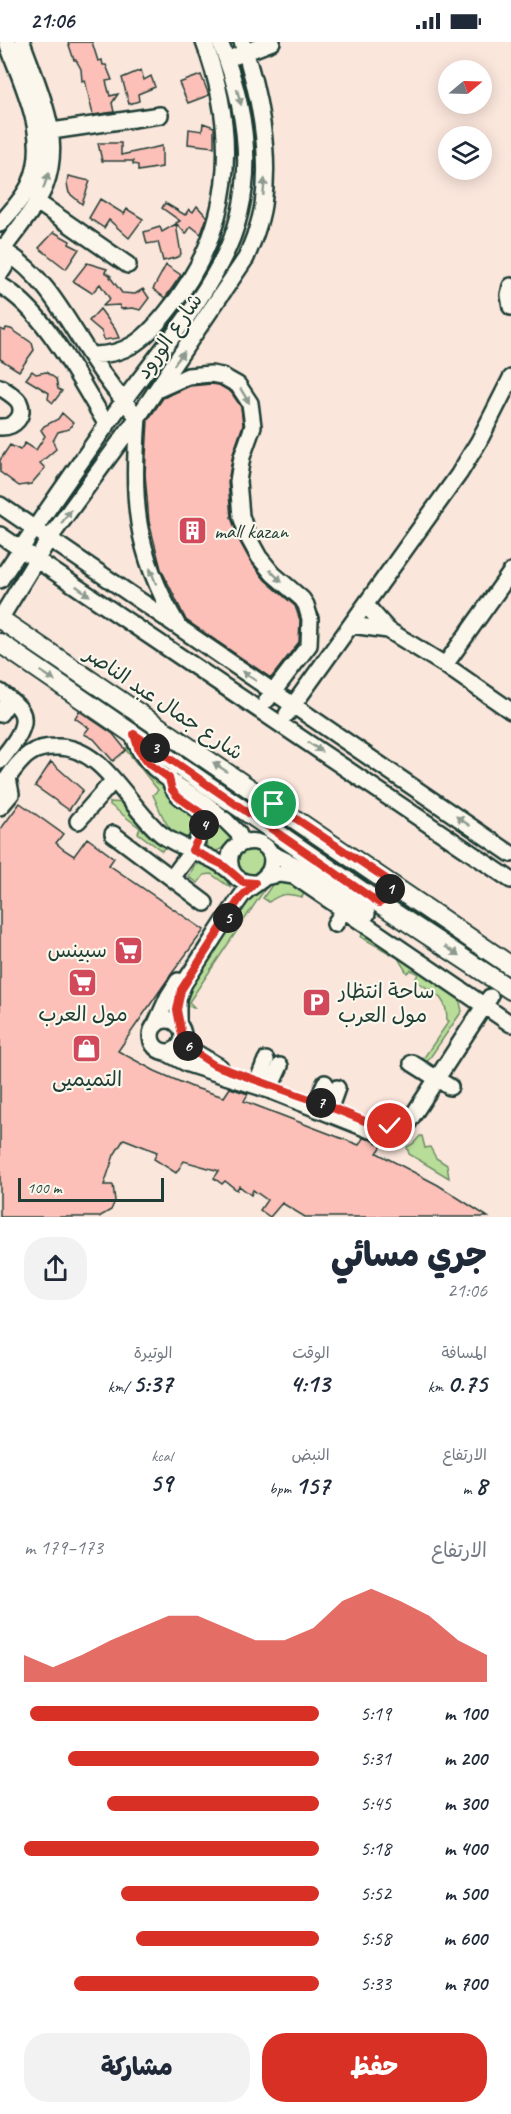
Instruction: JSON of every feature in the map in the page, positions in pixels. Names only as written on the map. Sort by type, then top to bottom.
[{"type":"main road","name":"شارع جمال عبد الناصر","points":[[0,619],[388,880],[511,966]]},
{"type":"main road","name":"شارع جمال عبد الناصر","points":[[0,643],[379,903],[511,990]]},
{"type":"main road","points":[[379,903],[383,902],[389,894],[388,880]]},
{"type":"main road","points":[[416,927],[414,923],[417,914],[428,909]]},
{"type":"street","points":[[3,248],[37,202],[50,169],[53,150],[52,131],[7,42]]},
{"type":"street","points":[[0,224],[21,200],[30,184],[36,165],[38,146],[32,91],[22,42]]},
{"type":"street","points":[[90,355],[106,356],[122,352],[136,344],[179,298],[209,244],[219,214],[225,184],[227,152],[222,102],[204,42]]},
{"type":"street","name":"شارع الورود","points":[[0,579],[202,293],[222,260],[236,224],[244,187],[246,148],[242,110],[220,42]]},
{"type":"street","points":[[227,59],[244,47],[272,42]]},
{"type":"street","name":"شارع الورود","points":[[0,619],[49,539],[157,390],[246,258],[256,233],[263,205],[265,177],[258,102],[244,47]]},
{"type":"street","points":[[52,131],[160,115]]},
{"type":"street","points":[[37,202],[128,265]]},
{"type":"street","points":[[3,248],[20,261],[48,291],[90,355],[124,402],[138,417],[134,489],[138,526],[153,578],[179,628]]},
{"type":"street","points":[[0,273],[7,261],[3,248]]},
{"type":"street","points":[[0,285],[29,306],[45,326],[107,425]]},
{"type":"street","points":[[511,286],[509,295],[511,307]]},
{"type":"street","points":[[157,390],[188,376],[210,374],[238,385],[247,396],[252,410],[253,426],[240,469],[238,493],[241,516],[248,537],[259,556],[273,574],[302,599],[310,619],[309,645],[260,710]]},
{"type":"street","points":[[280,723],[459,474],[479,441],[511,378]]},
{"type":"street","points":[[0,387],[17,399],[21,410],[14,424],[0,427]]},
{"type":"street","points":[[0,505],[511,854]]},
{"type":"street","points":[[0,534],[511,880]]},
{"type":"street","points":[[445,665],[511,572]]},
{"type":"street","points":[[366,605],[388,630],[445,665],[511,711]]},
{"type":"street","points":[[351,625],[388,630]]},
{"type":"street","points":[[0,714],[5,696],[22,712],[24,723],[0,761]]},
{"type":"street","points":[[134,734],[139,751],[147,762],[222,817],[238,833],[236,847],[229,860],[235,876],[234,896],[173,988],[151,1035],[153,1045],[161,1052],[188,1064],[264,1085]]},
{"type":"street","points":[[3,781],[20,752],[30,746],[54,739],[78,742],[98,755],[149,817],[172,837],[218,862],[235,876],[249,883],[280,874],[294,876],[464,992],[490,1004]]},
{"type":"street","points":[[3,781],[31,753],[45,747],[59,746],[74,749],[89,756],[155,828],[170,840],[216,856],[249,840],[261,843],[270,853],[305,871],[490,1004],[511,1024]]},
{"type":"street","points":[[169,778],[175,794],[197,809],[203,818],[204,827],[193,849],[172,878]]},
{"type":"street","points":[[0,807],[11,794],[3,781]]},
{"type":"street","points":[[78,821],[113,781]]},
{"type":"street","points":[[113,834],[185,888],[185,896],[199,906],[209,897]]},
{"type":"street","points":[[167,1053],[177,1049],[183,1040],[183,1034],[178,1025],[178,998],[184,983],[240,898],[260,880],[271,866],[270,853]]},
{"type":"street","points":[[335,924],[344,910]]},
{"type":"street","points":[[356,937],[364,924]]},
{"type":"street","points":[[464,992],[472,1018]]},
{"type":"street","points":[[183,1040],[193,1051],[214,1065],[372,1124],[390,1126],[401,1120],[439,1080],[472,1018],[490,1004]]},
{"type":"street","points":[[472,1018],[490,1004]]},
{"type":"street","points":[[155,1026],[159,1022],[169,1020],[178,1025]]},
{"type":"street","points":[[264,1085],[273,1063]]},
{"type":"street","points":[[412,1063],[439,1080]]},
{"type":"street","points":[[323,1107],[331,1085]]},
{"type":"green space","points":[[127,747],[143,768],[199,816],[192,836],[177,835],[167,824],[153,795],[158,790],[126,750]]},
{"type":"green space","points":[[178,789],[230,834],[229,840],[223,847],[215,851],[208,847],[205,838],[208,827]]},
{"type":"green space","points":[[110,802],[127,803],[167,843],[162,851],[138,833],[140,828],[110,805]]},
{"type":"green space","points":[[247,848],[260,850],[269,863],[259,875],[247,876],[238,873],[235,855]]},
{"type":"green space","points":[[201,862],[220,870],[231,888],[211,874],[204,875],[198,883],[189,877],[194,866]]},
{"type":"green space","points":[[280,878],[306,890],[302,897],[285,895],[269,902],[263,898],[272,885],[270,883]]},
{"type":"green space","points":[[267,886],[189,1002],[194,1007],[186,1006],[191,985],[254,890]]},
{"type":"green space","points":[[364,930],[458,994],[462,1011],[427,1062],[423,1059],[449,1021],[445,1005],[438,996],[415,980],[418,974],[411,970],[407,973],[398,958],[361,937]]},
{"type":"green space","points":[[422,1136],[425,1148],[430,1147],[436,1158],[447,1165],[449,1178],[409,1154],[407,1147]]},
{"type":"building","points":[[68,42],[92,42],[98,61],[102,60],[103,65],[106,65],[112,80],[106,81],[110,96],[118,94],[112,103],[114,112],[93,115],[85,80],[82,81],[81,69],[74,60]]},
{"type":"building","points":[[141,70],[144,80],[151,76],[155,87],[138,94],[139,101],[129,104],[122,78]]},
{"type":"building","points":[[201,75],[209,95],[188,103],[179,83]]},
{"type":"building","points":[[203,123],[214,127],[214,147],[188,144],[189,129],[202,131]]},
{"type":"building","points":[[98,143],[121,143],[121,155],[162,146],[162,167],[138,171],[138,165],[133,164],[133,161],[102,161]]},
{"type":"building","points":[[68,176],[90,181],[82,204],[69,193]]},
{"type":"building","points":[[100,199],[124,214],[127,209],[143,219],[129,238],[109,220],[104,228],[89,218]]},
{"type":"building","points":[[165,203],[185,215],[189,209],[193,212],[197,206],[207,217],[201,234],[191,226],[186,234],[176,223],[180,221],[162,208]]},
{"type":"building","points":[[176,224],[181,254],[163,261],[158,242],[147,244],[144,232],[160,227],[162,232]]},
{"type":"building","points":[[54,232],[79,249],[66,269],[39,248]]},
{"type":"building","points":[[87,263],[107,269],[105,272],[111,276],[122,293],[135,294],[143,289],[149,298],[140,310],[121,309],[119,305],[103,306],[110,299],[100,284],[92,293],[73,281]]},
{"type":"building","points":[[166,265],[181,275],[165,298],[153,289]]},
{"type":"building","points":[[100,309],[119,338],[104,340],[102,332],[89,321]]},
{"type":"building","points":[[6,328],[32,343],[34,350],[19,371],[0,359],[0,329],[5,331]]},
{"type":"building","points":[[32,371],[36,374],[46,372],[56,379],[58,389],[62,391],[53,403],[48,399],[49,393],[26,379]]},
{"type":"building","name":"mall kazan","points":[[219,385],[231,392],[241,407],[243,425],[233,454],[228,482],[231,517],[239,540],[251,562],[265,580],[295,606],[300,620],[299,642],[271,678],[186,620],[161,569],[149,522],[145,474],[148,420],[163,398],[190,386]]},
{"type":"building","points":[[62,413],[73,423],[69,429],[58,432],[53,441],[56,449],[40,463],[45,468],[31,484],[19,486],[0,472],[0,460],[10,445],[20,450],[25,443],[36,450],[45,436],[41,430],[58,419]]},
{"type":"building","points":[[79,711],[113,734],[126,750],[113,761],[94,739],[84,734],[89,728],[75,718]]},
{"type":"building","points":[[51,762],[83,790],[69,810],[35,786]]},
{"type":"building","name":"مول العرب","points":[[20,803],[63,834],[56,843],[63,849],[74,856],[87,838],[114,858],[109,865],[204,930],[118,1051],[192,1087],[224,1097],[230,1088],[248,1094],[244,1101],[359,1145],[363,1138],[372,1140],[382,1146],[377,1153],[438,1185],[488,1217],[305,1217],[282,1203],[270,1217],[260,1210],[267,1200],[253,1190],[251,1195],[239,1186],[237,1190],[225,1181],[222,1184],[214,1178],[219,1171],[184,1161],[176,1173],[154,1159],[157,1152],[124,1139],[114,1155],[104,1185],[113,1185],[115,1201],[111,1210],[99,1217],[0,1217],[0,830]]},
{"type":"place","name":"mall kazan","points":[[193,531]]},
{"type":"place","name":"سبينس","points":[[128,950]]},
{"type":"place","name":"مول العرب","points":[[83,983]]},
{"type":"place","name":"ساحة انتظار مول العرب","points":[[317,1003]]},
{"type":"place","name":"التميميى","points":[[87,1048]]},
{"type":"route","points":[[274,804],[388,880],[390,890],[387,898],[379,903],[134,734],[139,751],[147,762],[169,778],[172,790],[178,797],[201,813],[204,827],[192,850],[223,865],[237,879],[255,883],[240,898],[184,983],[178,998],[177,1010],[178,1025],[183,1034],[183,1040],[200,1057],[214,1065],[377,1126],[390,1126]]}]
